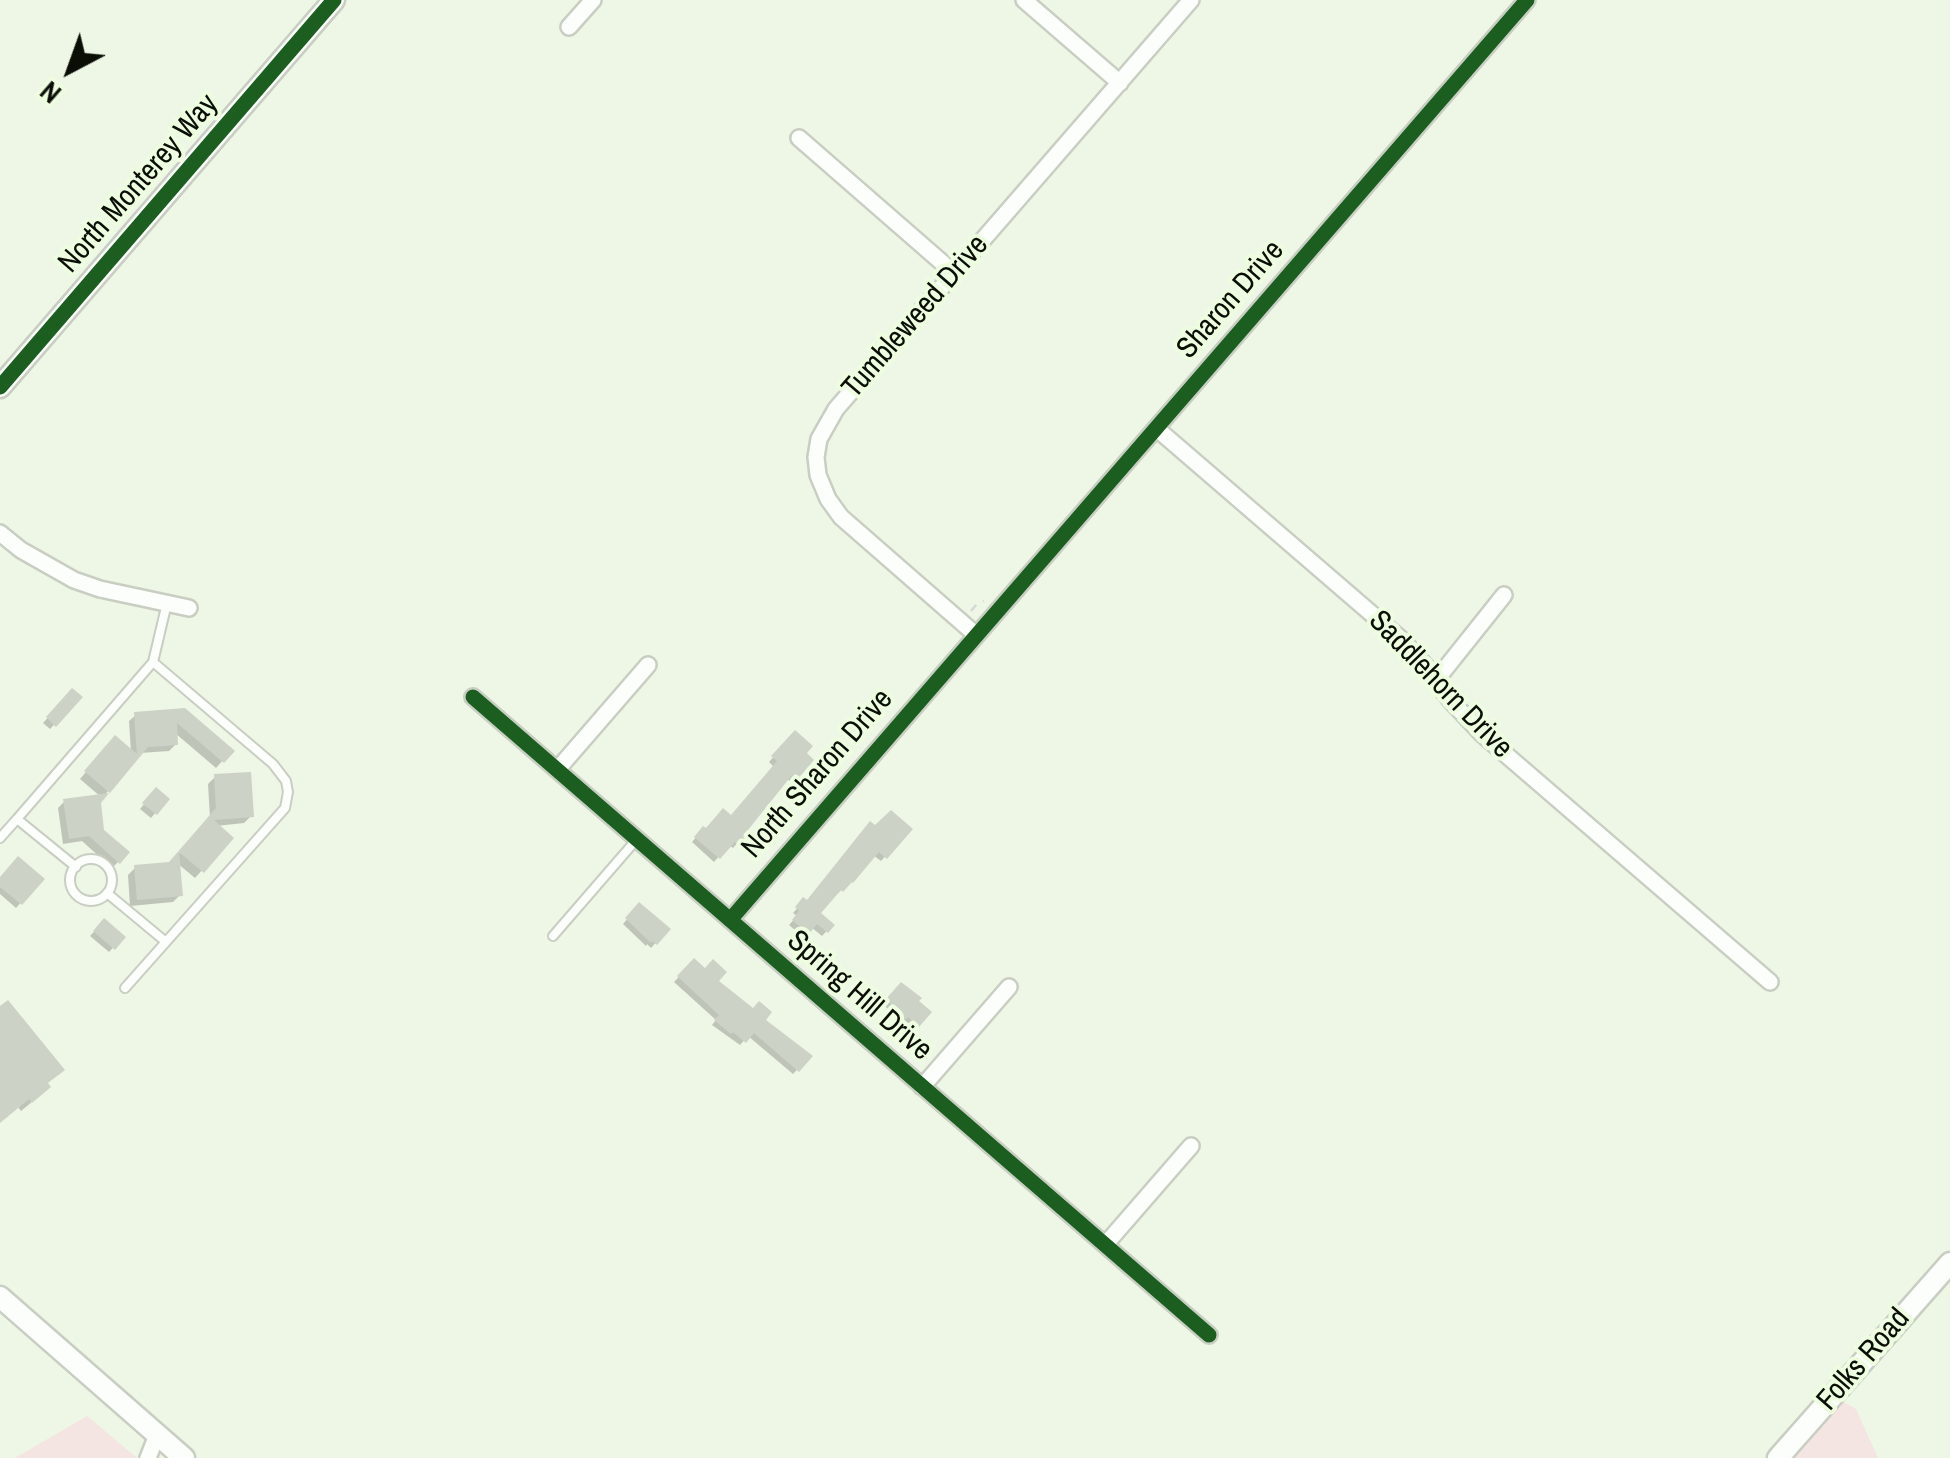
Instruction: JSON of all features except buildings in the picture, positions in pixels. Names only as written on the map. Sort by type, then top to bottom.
[{"type":"street","name":"North Monterey Way","points":[[0,386],[334,0]]},
{"type":"street","points":[[569,27],[594,0]]},
{"type":"street","points":[[1024,0],[1120,83]]},
{"type":"street","name":"Tumbleweed Drive","points":[[975,634],[842,517],[828,499],[816,457],[822,430],[836,409],[1191,0]]},
{"type":"street","name":"Sharon Drive","points":[[975,634],[1527,0]]},
{"type":"street","points":[[799,138],[954,273]]},
{"type":"street","name":"Saddlehorn Drive","points":[[1156,428],[1402,640],[1482,734],[1770,982]]},
{"type":"street","points":[[0,533],[21,550],[74,580],[188,608]]},
{"type":"street","points":[[1438,679],[1504,595]]},
{"type":"street","name":"North Sharon Drive","points":[[730,920],[975,634]]},
{"type":"street","points":[[557,770],[648,665]]},
{"type":"street","name":"Spring Hill Drive","points":[[473,698],[1210,1335]]},
{"type":"street","points":[[922,1087],[1008,988]]},
{"type":"street","points":[[1105,1245],[1191,1146]]},
{"type":"street","name":"Folks Road","points":[[1778,1458],[1950,1263]]},
{"type":"street","points":[[0,1298],[184,1458]]},
{"type":"street","points":[[148,1458],[157,1435]]},
{"type":"lane","points":[[0,838],[153,662],[167,603]]},
{"type":"lane","points":[[125,988],[285,808],[288,792],[286,781],[273,764],[153,662]]},
{"type":"lane","points":[[17,819],[76,867]]},
{"type":"lane","points":[[552,936],[637,839]]},
{"type":"lane","points":[[92,859],[105,864],[112,877],[107,893],[98,900],[78,895],[71,883],[76,867],[92,859]]},
{"type":"lane","points":[[107,893],[166,942]]},
{"type":"shaded area","points":[[1832,1396],[1856,1409],[1878,1458],[1778,1458]]},
{"type":"shaded area","points":[[87,1416],[137,1458],[15,1458]]},
{"type":"cycle path","points":[[0,387],[334,0]]},
{"type":"cycle path","points":[[730,920],[1527,0]]},
{"type":"cycle path","points":[[473,697],[1209,1335]]}]
